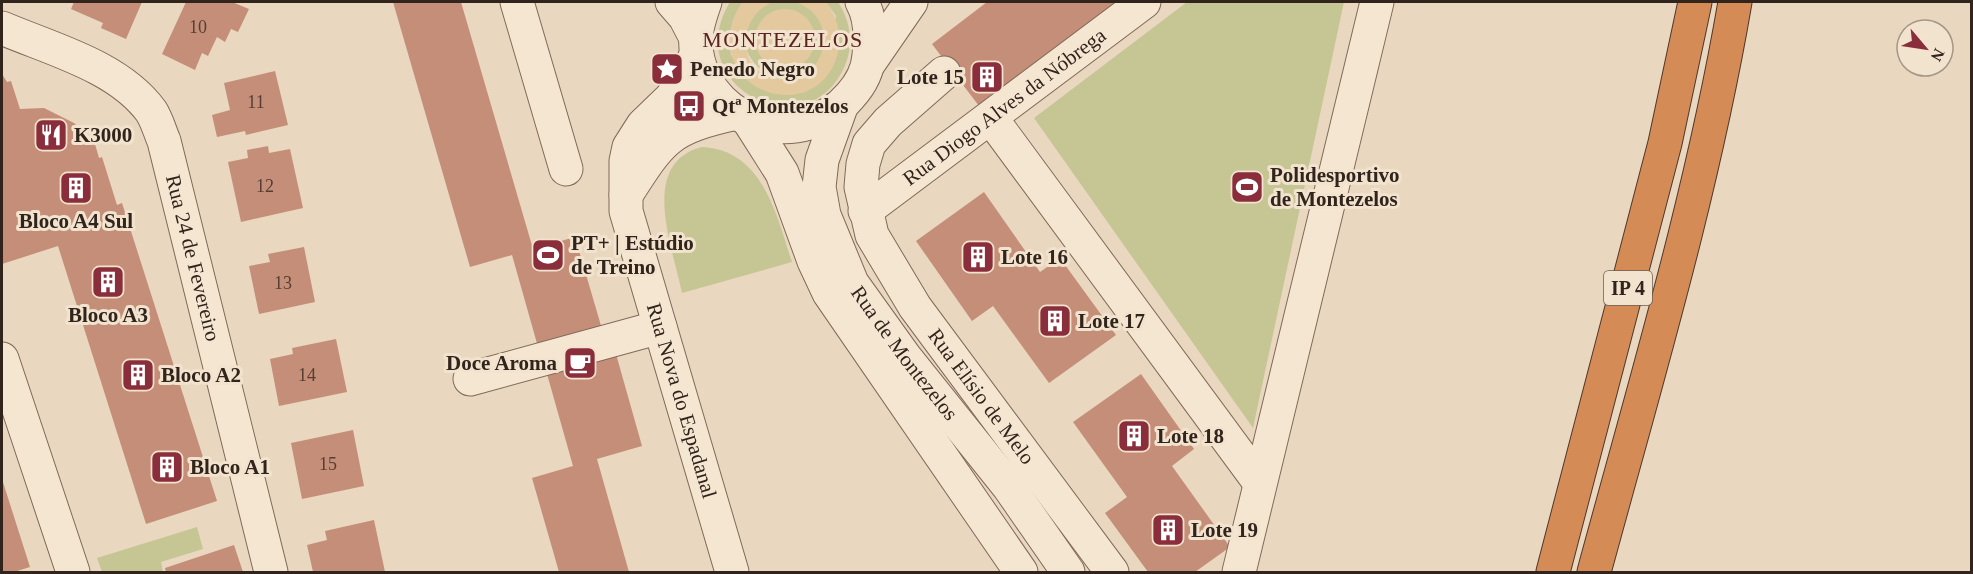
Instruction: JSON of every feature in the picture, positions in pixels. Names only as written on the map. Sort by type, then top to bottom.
[{"type":"highway","name":"IP 4","points":[[1553,573],[1662,154],[1695,2]]},
{"type":"highway","name":"IP 4","points":[[1594,573],[1663,320],[1709,129],[1735,2]]},
{"type":"street","points":[[518,2],[566,169]]},
{"type":"street","points":[[672,2],[685,17],[697,47],[706,82],[724,105],[743,117],[772,127],[797,127],[820,120],[841,106],[858,87],[868,63],[911,2]]},
{"type":"street","points":[[697,47],[697,26],[705,2]]},
{"type":"street","points":[[862,2],[866,9],[871,37],[868,63]]},
{"type":"street","name":"Rua Diogo Alves da Nóbrega","points":[[865,211],[1144,2]]},
{"type":"street","points":[[1212,573],[1242,560],[1377,2]]},
{"type":"street","name":"Rua 24 de Fevereiro","points":[[2,28],[94,68],[118,81],[136,95],[152,113],[164,141],[271,573]]},
{"type":"street","name":"Rua Nova do Espadanal","points":[[697,47],[672,97],[643,125],[632,141],[626,161],[626,195],[630,228],[732,573]]},
{"type":"street","name":"Rua Elísio de Melo","points":[[944,73],[888,122],[869,144],[861,176],[865,211],[884,258],[915,307],[1112,573]]},
{"type":"street","name":"Rua de Montezelos","points":[[841,106],[822,160],[819,187],[824,215],[852,283],[905,357],[1009,487],[1068,573]]},
{"type":"street","points":[[626,195],[654,151],[664,141],[687,127],[743,117]]},
{"type":"street","name":"Rua de Montezelos","points":[[743,117],[782,173],[814,261],[829,293],[1021,573]]},
{"type":"street","points":[[991,118],[1260,483]]},
{"type":"street","points":[[470,379],[660,327]]},
{"type":"street","points":[[2,359],[73,573]]},
{"type":"street","points":[[978,510],[1035,573]]},
{"type":"green space","points":[[791,1],[804,5],[816,15],[823,30],[822,53],[808,73],[791,80],[773,77],[757,66],[747,51],[744,33],[752,16],[773,2]]},
{"type":"green space","points":[[730,2],[743,2],[731,27],[731,55],[786,95],[805,92],[820,83],[836,16],[826,2],[838,2],[848,24],[850,47],[846,63],[829,90],[806,103],[780,106],[755,98],[734,83],[721,61],[718,33]]},
{"type":"green space","points":[[1187,2],[1344,2],[1253,428],[1034,118]]},
{"type":"green space","points":[[702,147],[723,151],[740,159],[753,172],[773,205],[792,262],[682,293],[667,231],[665,188],[671,170],[682,156]]},
{"type":"green space","points":[[197,527],[203,549],[161,562],[163,572],[102,572],[97,558]]},
{"type":"sand","points":[[742,2],[773,2],[753,18],[748,29],[747,53],[760,72],[773,78],[790,79],[805,74],[815,65],[822,52],[824,37],[820,23],[811,11],[795,2],[826,2],[837,23],[840,38],[835,62],[821,82],[802,93],[780,95],[760,89],[743,75],[732,56],[731,31]]},
{"type":"sand","points":[[785,9],[802,14],[810,22],[815,39],[810,56],[802,64],[785,69],[768,64],[760,56],[755,39],[760,22],[768,14]]},
{"type":"building","points":[[74,2],[142,2],[126,39],[101,28],[103,23],[71,9]]},
{"type":"building","points":[[186,2],[232,2],[249,9],[238,32],[231,29],[225,42],[217,37],[208,56],[202,53],[195,70],[162,54]]},
{"type":"building","points":[[393,2],[461,2],[533,249],[575,237],[602,329],[538,347],[512,255],[470,267]]},
{"type":"building","name":"Lote 15","points":[[987,2],[1116,2],[979,106],[932,44]]},
{"type":"building","points":[[275,71],[288,125],[246,135],[245,131],[217,137],[212,115],[230,110],[224,83]]},
{"type":"building","points":[[2,74],[7,82],[11,81],[20,109],[44,108],[74,123],[95,144],[99,158],[102,157],[117,205],[122,203],[217,501],[146,524],[58,246],[2,264]]},
{"type":"building","points":[[268,146],[269,153],[290,149],[303,208],[241,222],[228,162],[248,158],[247,150]]},
{"type":"building","points":[[984,192],[1040,272],[1060,258],[1116,335],[1049,383],[993,306],[972,321],[916,241]]},
{"type":"building","points":[[304,247],[315,302],[259,314],[249,266],[270,262],[268,254]]},
{"type":"building","points":[[336,339],[347,392],[279,406],[270,359],[293,354],[292,348]]},
{"type":"building","points":[[616,354],[642,446],[597,459],[629,572],[559,572],[532,478],[573,466],[547,374]]},
{"type":"building","points":[[1141,374],[1194,449],[1172,466],[1230,547],[1195,572],[1148,572],[1105,513],[1127,497],[1073,422]]},
{"type":"building","points":[[353,430],[364,486],[302,499],[291,443]]},
{"type":"building","points":[[2,479],[30,567],[14,572],[2,572]]},
{"type":"building","points":[[374,520],[385,572],[313,572],[307,545],[327,540],[325,531]]},
{"type":"building","points":[[234,545],[243,572],[166,572],[165,568]]},
{"type":"place","name":"Penedo Negro","points":[[667,69]]},
{"type":"place","name":"Lote 15","points":[[987,77]]},
{"type":"place","name":"Qtª Montezelos","points":[[689,106]]},
{"type":"place","name":"K3000","points":[[51,135]]},
{"type":"place","name":"Polidesportivo de Montezelos","points":[[1247,187]]},
{"type":"place","name":"Bloco A4 Sul","points":[[76,188]]},
{"type":"place","name":"PT+ | Estúdio de Treino","points":[[548,255]]},
{"type":"place","name":"Lote 16","points":[[978,257]]},
{"type":"place","name":"Bloco A3","points":[[108,282]]},
{"type":"place","name":"Lote 17","points":[[1055,321]]},
{"type":"place","name":"Doce Aroma","points":[[580,363]]},
{"type":"place","name":"Bloco A2","points":[[138,375]]},
{"type":"place","name":"Lote 18","points":[[1134,436]]},
{"type":"place","name":"Bloco A1","points":[[167,467]]},
{"type":"place","name":"Lote 19","points":[[1168,530]]},
{"type":"district","name":"MONTEZELOS","points":[[783,39]]}]
